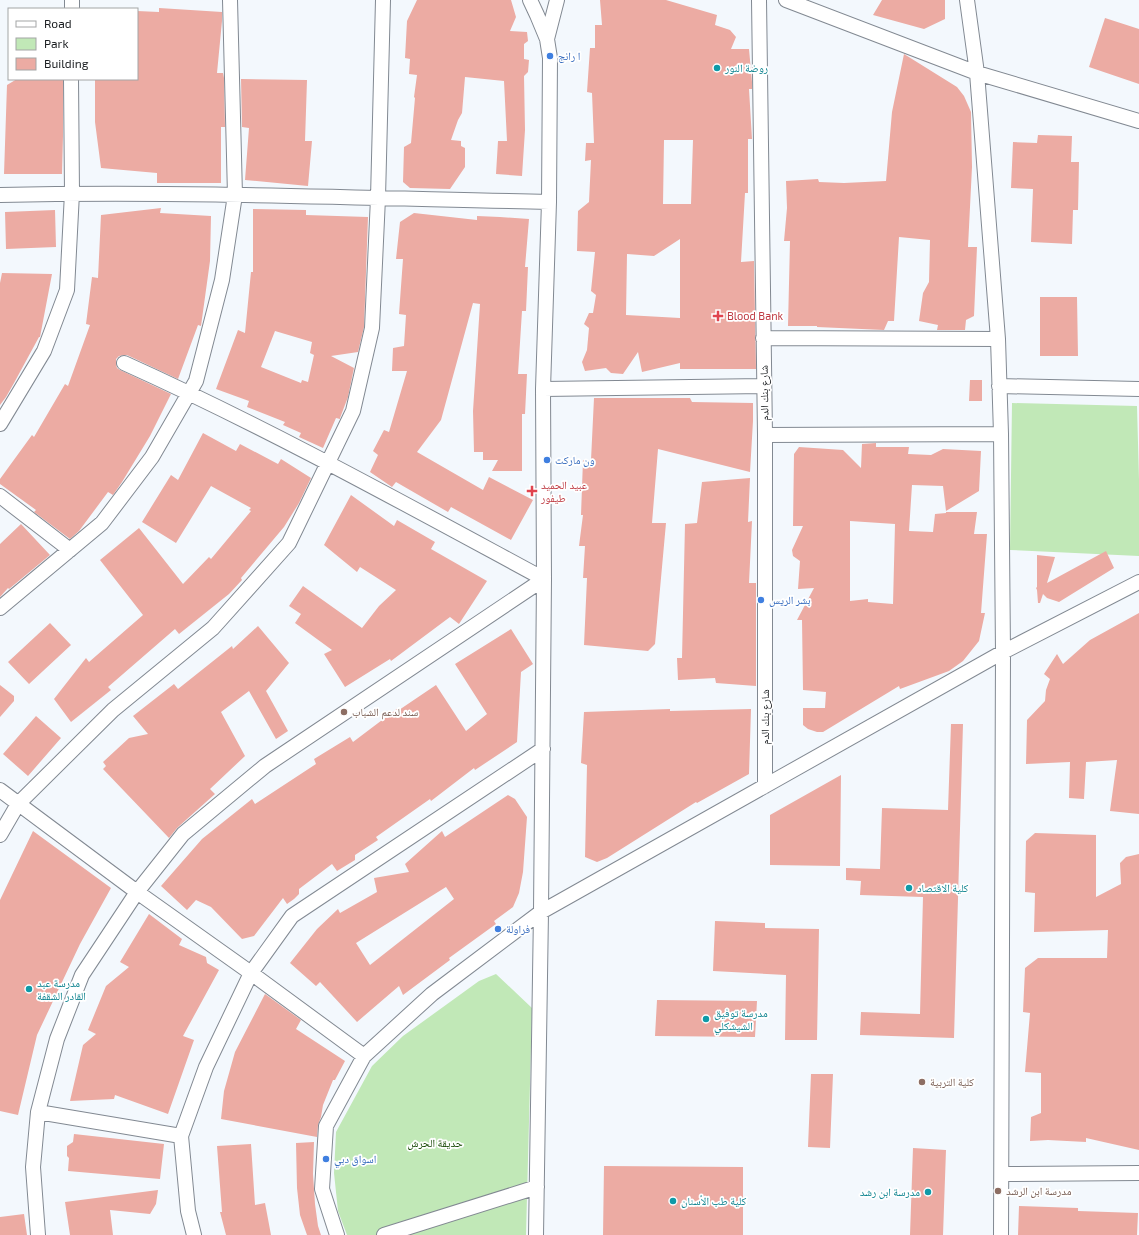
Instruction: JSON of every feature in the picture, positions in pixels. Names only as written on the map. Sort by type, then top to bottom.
[{"type":"street","points":[[0,608],[102,523],[152,456],[196,381],[222,280],[235,195],[230,0]]},
{"type":"street","points":[[0,835],[18,804],[113,710],[213,628],[289,543],[353,411],[372,328],[378,198],[384,0]]},
{"type":"street","points":[[530,0],[547,39],[550,58],[549,202],[543,389],[543,750],[536,1235]]},
{"type":"street","points":[[547,39],[557,0]]},
{"type":"street","name":"شارع بنك الدم","points":[[759,0],[765,435],[765,786]]},
{"type":"street","points":[[786,0],[977,73],[1139,121]]},
{"type":"street","points":[[967,0],[977,73],[998,339],[1001,434],[1003,652],[1001,1235]]},
{"type":"street","points":[[0,424],[44,351],[67,290],[72,193],[71,80]]},
{"type":"street","points":[[0,195],[72,193],[235,195],[549,202]]},
{"type":"street","points":[[763,338],[998,339]]},
{"type":"street","points":[[124,363],[189,393],[328,463],[544,579]]},
{"type":"street","points":[[543,389],[764,386]]},
{"type":"street","points":[[999,386],[1139,389]]},
{"type":"street","points":[[765,435],[1001,434]]},
{"type":"street","points":[[0,496],[70,550]]},
{"type":"street","points":[[38,1235],[33,1167],[38,1112],[57,1039],[82,975],[137,892],[183,834],[265,766],[544,579]]},
{"type":"street","points":[[337,1235],[322,1189],[326,1126],[364,1056],[432,994],[541,912],[1003,652],[1139,582]]},
{"type":"street","points":[[194,1235],[188,1211],[181,1136],[206,1067],[251,973],[292,916],[543,750]]},
{"type":"street","points":[[0,790],[137,892],[364,1056]]},
{"type":"street","points":[[38,1112],[181,1136]]},
{"type":"street","points":[[1002,1174],[1139,1173]]},
{"type":"street","points":[[384,1235],[537,1187]]},
{"type":"green space","points":[[1012,403],[1137,406],[1139,556],[1010,550]]},
{"type":"green space","name":"حديقة الحرش","points":[[496,974],[532,1008],[526,1235],[347,1235],[338,1211],[334,1173],[336,1132],[372,1066],[403,1036],[479,981]]},
{"type":"building","points":[[417,0],[511,0],[516,17],[510,31],[527,32],[528,41],[524,44],[524,59],[529,60],[528,72],[524,76],[525,130],[522,176],[496,174],[498,141],[507,141],[504,81],[465,77],[462,113],[451,140],[461,141],[461,146],[465,148],[465,167],[450,189],[410,188],[403,182],[404,147],[411,143],[417,75],[409,74],[410,59],[405,58],[407,21]]},
{"type":"building","points":[[600,0],[666,0],[717,15],[715,25],[730,30],[736,37],[731,49],[749,49],[752,82],[752,89],[749,89],[752,139],[748,139],[748,193],[745,193],[741,262],[754,261],[756,369],[680,369],[680,363],[642,372],[638,352],[623,374],[611,373],[606,368],[585,371],[582,362],[587,350],[589,328],[584,324],[589,313],[593,313],[596,295],[591,291],[595,252],[577,251],[578,211],[589,202],[591,160],[585,161],[586,143],[594,143],[592,93],[587,92],[590,48],[595,48],[595,25],[602,25]],"holes":[[[664,140],[693,140],[691,204],[663,204]],[[680,239],[680,318],[626,315],[627,254],[654,256]]]},
{"type":"building","points":[[882,0],[945,0],[945,19],[924,29],[873,15]]},
{"type":"building","points":[[159,8],[222,12],[217,73],[223,73],[224,78],[225,127],[221,127],[221,183],[157,183],[157,173],[101,168],[95,122],[95,80],[138,80],[138,11],[159,12]]},
{"type":"building","points":[[1105,18],[1139,29],[1139,84],[1089,67]]},
{"type":"building","points":[[904,54],[957,87],[964,96],[971,112],[972,167],[968,247],[977,247],[974,316],[966,320],[965,330],[937,330],[938,325],[919,321],[923,293],[929,282],[930,240],[899,237],[894,321],[888,321],[884,330],[817,326],[788,326],[790,241],[784,241],[787,208],[786,181],[818,179],[819,182],[844,183],[886,181],[892,112]]},
{"type":"building","points":[[241,79],[307,80],[305,141],[312,141],[308,186],[245,180],[249,128],[242,127]]},
{"type":"building","points":[[15,80],[63,80],[62,174],[4,174],[7,85]]},
{"type":"building","points":[[1038,135],[1072,136],[1071,162],[1079,162],[1078,210],[1073,210],[1072,244],[1031,242],[1033,189],[1011,188],[1013,142],[1037,143]]},
{"type":"building","points":[[161,208],[160,213],[211,216],[210,261],[201,326],[198,325],[178,379],[127,355],[119,356],[116,359],[117,368],[120,370],[171,394],[150,436],[113,495],[108,492],[79,531],[70,539],[34,512],[36,510],[0,484],[0,479],[32,435],[34,437],[65,384],[68,386],[90,325],[86,324],[92,277],[98,278],[101,215]]},
{"type":"building","points":[[253,209],[306,210],[306,215],[368,217],[364,327],[358,352],[331,356],[354,368],[348,397],[340,419],[336,418],[323,448],[299,437],[301,433],[283,425],[285,422],[247,407],[249,401],[216,389],[238,330],[245,333],[251,272],[253,272]],"holes":[[[275,331],[312,342],[310,353],[314,355],[308,382],[302,380],[301,383],[261,367]]]},
{"type":"building","points":[[55,210],[56,247],[6,249],[5,212]]},
{"type":"building","points":[[414,213],[477,220],[477,216],[529,219],[525,267],[528,267],[526,311],[522,311],[518,374],[527,374],[525,414],[522,414],[522,471],[492,471],[498,460],[483,460],[483,452],[474,452],[473,411],[480,304],[473,303],[441,420],[417,452],[483,490],[489,477],[533,500],[511,540],[451,507],[448,512],[396,482],[392,487],[370,472],[378,455],[373,451],[384,430],[389,432],[407,371],[392,371],[393,348],[404,346],[406,315],[399,314],[403,259],[396,259],[400,222]]},
{"type":"building","points":[[2,273],[52,274],[40,337],[0,405],[0,283]]},
{"type":"building","points":[[1040,297],[1077,297],[1078,356],[1040,356]]},
{"type":"building","points":[[970,380],[982,380],[982,401],[969,401]]},
{"type":"building","points":[[594,398],[690,398],[692,402],[753,403],[750,472],[658,449],[652,523],[666,523],[655,644],[648,651],[584,645],[587,578],[583,578],[585,546],[579,546],[583,515],[581,515],[583,460],[591,460]]},
{"type":"building","points":[[203,433],[236,451],[240,444],[278,464],[281,459],[311,478],[299,503],[284,527],[229,594],[179,634],[175,629],[108,687],[111,690],[71,722],[54,699],[86,658],[89,662],[143,615],[100,560],[139,528],[183,584],[209,557],[211,559],[251,511],[249,510],[251,508],[211,486],[176,543],[142,522],[171,475],[178,480]]},
{"type":"building","points":[[876,443],[876,447],[909,447],[908,454],[931,455],[943,449],[981,451],[979,491],[946,511],[943,486],[912,485],[909,531],[933,532],[935,514],[946,512],[977,512],[974,534],[987,534],[981,613],[985,613],[979,641],[963,661],[949,671],[900,689],[899,686],[823,732],[817,732],[808,729],[803,725],[803,708],[825,708],[826,692],[803,690],[802,620],[797,620],[814,588],[798,589],[800,561],[793,556],[792,550],[803,526],[793,526],[794,454],[799,447],[843,450],[861,468],[862,444]],"holes":[[[850,521],[895,524],[893,604],[868,602],[868,599],[850,601]]]},
{"type":"building","points":[[750,478],[748,522],[752,521],[749,583],[756,583],[756,686],[716,683],[715,678],[678,680],[677,658],[682,658],[685,524],[697,523],[702,482]]},
{"type":"building","points":[[351,495],[394,526],[397,520],[435,542],[431,549],[487,581],[459,624],[450,617],[391,661],[390,659],[345,687],[324,654],[332,650],[295,623],[301,614],[289,606],[303,586],[362,628],[379,606],[396,590],[360,567],[357,572],[324,545]]},
{"type":"building","points":[[21,524],[50,555],[9,589],[8,588],[0,597],[0,544]]},
{"type":"building","points":[[1106,551],[1114,568],[1059,602],[1047,598],[1043,594],[1040,603],[1038,603],[1036,588],[1037,555],[1055,557],[1047,583]]},
{"type":"building","points":[[1139,613],[1139,814],[1110,811],[1117,760],[1086,762],[1084,799],[1069,798],[1070,762],[1026,764],[1027,720],[1045,701],[1046,690],[1050,679],[1044,674],[1057,654],[1063,664],[1090,640]]},
{"type":"building","points":[[50,623],[71,645],[29,684],[8,662]]},
{"type":"building","points":[[258,626],[289,663],[266,691],[288,731],[276,739],[249,691],[221,712],[245,756],[210,789],[215,794],[177,828],[169,838],[103,769],[106,766],[103,762],[129,738],[148,734],[133,716],[174,684],[178,689],[232,646],[233,649]]},
{"type":"building","points":[[511,629],[533,664],[521,672],[517,742],[475,770],[474,768],[431,801],[430,799],[376,837],[378,840],[355,855],[355,860],[337,871],[332,864],[299,889],[299,894],[287,904],[283,898],[254,936],[242,939],[211,907],[196,900],[187,910],[161,886],[202,839],[252,799],[255,804],[316,764],[314,759],[350,737],[353,742],[398,708],[399,710],[436,685],[466,731],[487,714],[455,664]]},
{"type":"building","points":[[0,685],[14,696],[14,701],[0,717]]},
{"type":"building","points":[[670,709],[670,711],[751,709],[749,774],[697,803],[696,802],[607,858],[597,862],[585,857],[587,765],[581,763],[584,712]]},
{"type":"building","points":[[36,716],[61,738],[28,776],[3,754]]},
{"type":"building","name":"كلية الاقتصاد","points":[[951,724],[963,724],[954,1038],[860,1035],[861,1012],[920,1014],[923,897],[860,895],[861,881],[846,880],[846,868],[880,869],[882,808],[948,810]]},
{"type":"building","points":[[841,775],[840,866],[770,865],[770,815]]},
{"type":"building","points":[[508,795],[515,799],[527,817],[523,872],[519,893],[513,907],[494,921],[496,924],[449,958],[450,960],[403,995],[399,986],[357,1022],[320,982],[316,986],[290,963],[317,929],[338,909],[340,913],[377,892],[374,878],[409,872],[405,864],[442,831],[445,837]],"holes":[[[446,887],[454,899],[370,965],[356,943]]]},
{"type":"building","name":"مدرسة عبد القادر الشقفة","points":[[33,831],[111,888],[80,944],[37,1035],[18,1115],[0,1111],[0,900]]},
{"type":"building","points":[[1035,833],[1096,835],[1096,897],[1121,884],[1120,863],[1126,857],[1139,854],[1139,1150],[1086,1138],[1086,1142],[1048,1140],[1030,1141],[1031,1117],[1041,1113],[1041,1073],[1025,1072],[1030,1013],[1023,1012],[1025,968],[1038,958],[1107,958],[1108,930],[1034,932],[1035,893],[1025,892],[1026,841]]},
{"type":"building","points":[[149,914],[182,939],[179,945],[206,957],[207,963],[219,970],[183,1036],[194,1040],[168,1114],[115,1095],[114,1099],[70,1101],[83,1045],[96,1034],[88,1030],[106,986],[129,967],[120,962]]},
{"type":"building","points":[[715,921],[765,923],[765,928],[819,929],[817,1040],[785,1040],[786,975],[713,971]]},
{"type":"building","points":[[265,994],[301,1020],[296,1029],[345,1061],[335,1080],[333,1080],[323,1105],[318,1125],[317,1137],[221,1119],[224,1091],[235,1052]]},
{"type":"building","name":"مدرسة توفيق الشيشكلي","points":[[657,1000],[757,1001],[755,1037],[655,1036]]},
{"type":"building","points":[[811,1074],[833,1074],[830,1148],[808,1147]]},
{"type":"building","points":[[74,1134],[164,1144],[160,1179],[68,1171],[69,1158],[67,1156],[67,1146],[73,1142]]},
{"type":"building","points":[[314,1142],[313,1174],[315,1204],[318,1226],[321,1235],[307,1235],[300,1215],[297,1188],[296,1143]]},
{"type":"building","points":[[251,1144],[255,1205],[265,1203],[271,1235],[226,1235],[220,1212],[222,1212],[217,1146]]},
{"type":"building","name":"مدرسة ابن رشد","points":[[913,1148],[946,1150],[943,1235],[910,1235]]},
{"type":"building","name":"كلية طب الأسنان","points":[[604,1166],[743,1167],[743,1235],[603,1235]]},
{"type":"building","points":[[158,1190],[156,1204],[150,1214],[110,1210],[113,1235],[70,1235],[65,1202]]},
{"type":"building","points":[[1019,1206],[1078,1208],[1078,1211],[1138,1213],[1137,1235],[1018,1235]]},
{"type":"building","points":[[24,1214],[27,1235],[0,1235],[0,1217]]},
{"type":"place","name":"ا رانج","points":[[550,56]]},
{"type":"place","name":"روضة النور","points":[[717,68]]},
{"type":"place","name":"Blood Bank","points":[[718,316]]},
{"type":"place","name":"ون ماركت","points":[[547,460]]},
{"type":"place","name":"عبيد الحميد طيفور","points":[[532,491]]},
{"type":"place","name":"بشر الريس","points":[[761,600]]},
{"type":"place","name":"سند لدعم الشباب","points":[[344,712]]},
{"type":"place","name":"كلية الاقتصاد","points":[[909,888]]},
{"type":"place","name":"فراولة","points":[[498,929]]},
{"type":"place","name":"مدرسة عبد القادر الشقفة","points":[[29,989]]},
{"type":"place","name":"مدرسة توفيق الشيشكلي","points":[[706,1019]]},
{"type":"place","name":"كلية التربية","points":[[922,1082]]},
{"type":"place","name":"اسواق دبي","points":[[326,1159]]},
{"type":"place","name":"مدرسة ابن الرشد","points":[[998,1191]]},
{"type":"place","name":"مدرسة ابن رشد","points":[[928,1192]]},
{"type":"place","name":"كلية طب الأسنان","points":[[673,1201]]}]
